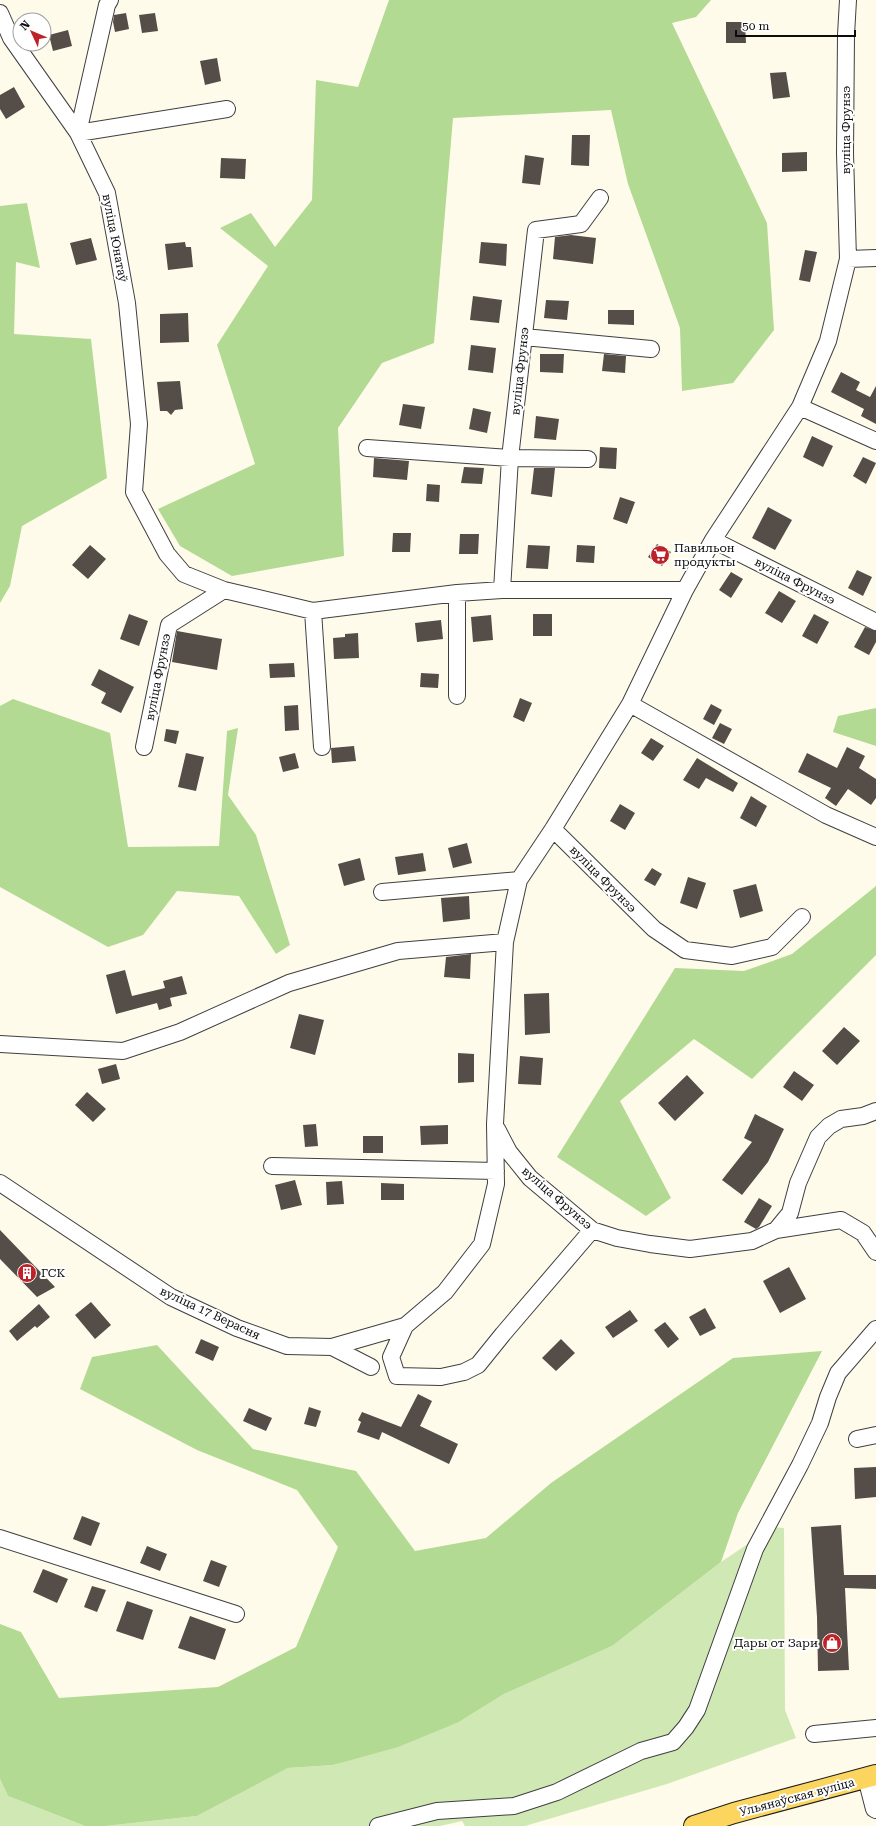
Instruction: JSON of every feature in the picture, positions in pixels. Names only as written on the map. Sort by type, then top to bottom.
[{"type":"main road","name":"Ульянаўская вуліца","points":[[694,1826],[735,1820],[871,1776]]},
{"type":"street","points":[[110,0],[78,133],[227,109]]},
{"type":"street","name":"вуліца Фрунзэ","points":[[848,0],[845,114],[848,259],[828,342],[800,407],[713,540],[685,590],[630,704],[553,829],[519,880],[505,942],[495,1124],[509,1152],[530,1178],[592,1230],[617,1238],[637,1242],[690,1249],[752,1241],[776,1230],[790,1213],[798,1183],[818,1137],[829,1126],[841,1119],[863,1116],[876,1111]]},
{"type":"street","name":"вуліца Юнатаў","points":[[0,13],[11,38],[78,133],[107,193],[127,303],[139,424],[134,492],[167,554],[184,574],[224,590]]},
{"type":"street","name":"вуліца Фрунзэ","points":[[502,590],[510,458],[536,230],[581,224],[600,198]]},
{"type":"street","points":[[848,259],[876,258]]},
{"type":"street","points":[[524,337],[651,348]]},
{"type":"street","points":[[800,407],[876,441]]},
{"type":"street","points":[[367,448],[510,458],[588,459]]},
{"type":"street","name":"вуліца Фрунзэ","points":[[713,540],[876,622]]},
{"type":"street","points":[[224,590],[313,611],[457,593],[502,590],[685,590]]},
{"type":"street","name":"вуліца Фрунзэ","points":[[144,747],[169,625],[224,590]]},
{"type":"street","points":[[457,593],[457,696]]},
{"type":"street","points":[[313,611],[322,747]]},
{"type":"street","points":[[630,704],[826,815],[876,837]]},
{"type":"street","name":"вуліца Фрунзэ","points":[[553,829],[654,929],[685,950],[732,956],[772,947],[802,917]]},
{"type":"street","points":[[382,892],[519,880]]},
{"type":"street","points":[[0,1044],[122,1051],[180,1032],[289,984],[398,951],[505,942]]},
{"type":"street","name":"вуліца 17 Верасня","points":[[0,1183],[170,1297],[237,1328],[287,1346],[332,1347],[405,1326],[445,1292],[482,1244],[496,1184],[495,1124]]},
{"type":"street","points":[[272,1166],[496,1171]]},
{"type":"street","points":[[776,1230],[841,1220],[863,1233],[876,1252]]},
{"type":"street","points":[[405,1326],[391,1357],[398,1376],[441,1377],[464,1372],[478,1365],[502,1334],[592,1230]]},
{"type":"street","points":[[378,1826],[437,1812],[514,1806],[557,1792],[640,1752],[673,1742],[686,1727],[697,1710],[755,1549],[800,1465],[820,1423],[828,1397],[838,1373],[876,1329]]},
{"type":"street","points":[[332,1347],[371,1367]]},
{"type":"street","points":[[857,1439],[876,1435]]},
{"type":"street","points":[[0,1538],[236,1614]]},
{"type":"street","points":[[814,1734],[876,1728]]},
{"type":"street","points":[[871,1776],[874,1809],[876,1810]]},
{"type":"green space","points":[[389,0],[711,0],[696,17],[672,23],[767,223],[774,330],[733,383],[682,391],[680,328],[628,184],[611,110],[453,118],[434,343],[382,363],[338,428],[344,556],[232,576],[180,546],[158,509],[255,464],[217,345],[268,266],[220,228],[251,213],[275,247],[312,200],[316,80],[358,87]]},
{"type":"green space","points":[[27,203],[40,268],[16,262],[14,334],[91,339],[107,478],[22,526],[10,586],[0,603],[0,206]]},
{"type":"green space","points":[[13,699],[110,733],[128,847],[219,846],[227,731],[238,728],[228,795],[256,835],[290,945],[276,954],[239,896],[177,891],[143,935],[108,947],[0,887],[0,706]]},
{"type":"green space","points":[[876,708],[876,746],[833,732],[838,716]]},
{"type":"green space","points":[[876,886],[876,955],[752,1079],[694,1039],[620,1101],[671,1198],[646,1216],[557,1157],[675,968],[744,971],[792,954]]},
{"type":"green space","points":[[157,1345],[253,1449],[356,1471],[415,1551],[486,1538],[551,1483],[733,1358],[822,1351],[738,1513],[721,1562],[612,1646],[504,1694],[459,1722],[398,1747],[333,1765],[288,1768],[197,1816],[105,1826],[85,1826],[8,1796],[0,1779],[0,1624],[21,1632],[59,1698],[218,1687],[296,1647],[338,1547],[297,1490],[197,1450],[80,1389],[92,1357]]},
{"type":"green space","points":[[773,1527],[784,1528],[785,1710],[796,1738],[667,1784],[525,1826],[465,1826],[462,1821],[440,1826],[105,1826],[197,1816],[288,1768],[333,1765],[459,1722],[504,1694],[612,1646],[721,1562]]},
{"type":"green space","points":[[0,1779],[8,1796],[85,1826],[0,1826]]},
{"type":"building","points":[[126,13],[129,29],[115,32],[113,22],[114,15]]},
{"type":"building","points":[[155,13],[158,31],[142,33],[139,15]]},
{"type":"building","points":[[726,22],[745,22],[746,43],[726,43]]},
{"type":"building","points":[[68,30],[72,46],[53,51],[52,34]]},
{"type":"building","points":[[217,58],[221,81],[205,85],[200,61]]},
{"type":"building","points":[[786,72],[790,97],[773,99],[770,73]]},
{"type":"building","points":[[14,87],[25,107],[6,119],[0,109],[0,95]]},
{"type":"building","points":[[572,135],[590,135],[589,166],[571,165]]},
{"type":"building","points":[[807,152],[807,171],[782,172],[782,153]]},
{"type":"building","points":[[525,155],[544,158],[540,185],[522,183]]},
{"type":"building","points":[[221,158],[246,159],[245,179],[220,178]]},
{"type":"building","points":[[571,235],[596,238],[593,264],[553,259],[555,237]]},
{"type":"building","points":[[91,238],[97,260],[76,265],[70,243]]},
{"type":"building","points":[[185,242],[186,247],[191,247],[193,267],[168,270],[165,244]]},
{"type":"building","points":[[481,242],[507,244],[506,266],[479,263]]},
{"type":"building","points":[[805,250],[817,252],[810,282],[799,280]]},
{"type":"building","points":[[473,296],[502,300],[499,323],[470,320]]},
{"type":"building","points":[[546,300],[569,301],[567,320],[544,318]]},
{"type":"building","points":[[608,310],[634,310],[634,325],[608,324]]},
{"type":"building","points":[[188,313],[189,342],[160,343],[160,314]]},
{"type":"building","points":[[471,345],[496,348],[493,373],[468,370]]},
{"type":"building","points":[[540,354],[564,354],[563,373],[540,372]]},
{"type":"building","points":[[604,354],[626,356],[625,373],[602,371]]},
{"type":"building","points":[[841,372],[860,382],[856,390],[870,397],[876,386],[876,424],[861,416],[864,409],[831,392]]},
{"type":"building","points":[[180,381],[183,409],[175,410],[171,415],[167,411],[160,411],[157,382]]},
{"type":"building","points":[[403,404],[425,407],[421,429],[399,425]]},
{"type":"building","points":[[473,408],[491,412],[487,433],[469,429]]},
{"type":"building","points":[[536,416],[559,419],[556,440],[534,438]]},
{"type":"building","points":[[812,436],[833,446],[823,467],[803,457]]},
{"type":"building","points":[[600,447],[617,448],[616,469],[599,468]]},
{"type":"building","points":[[863,457],[876,463],[866,484],[853,476]]},
{"type":"building","points":[[374,458],[409,461],[407,480],[373,477]]},
{"type":"building","points":[[464,467],[484,468],[482,484],[461,483]]},
{"type":"building","points":[[534,468],[555,468],[552,497],[531,494]]},
{"type":"building","points":[[427,484],[440,485],[439,502],[426,501]]},
{"type":"building","points":[[620,497],[635,502],[627,524],[613,519]]},
{"type":"building","points":[[768,507],[792,520],[775,550],[752,538]]},
{"type":"building","points":[[393,533],[411,533],[410,552],[392,552]]},
{"type":"building","points":[[460,534],[479,534],[478,554],[459,554]]},
{"type":"building","name":"Павильон продукты","points":[[657,544],[671,552],[662,566],[648,557]]},
{"type":"building","points":[[90,545],[106,559],[88,579],[72,565]]},
{"type":"building","points":[[528,545],[550,546],[548,569],[526,568]]},
{"type":"building","points":[[577,545],[595,546],[594,563],[576,562]]},
{"type":"building","points":[[857,570],[872,577],[863,596],[848,588]]},
{"type":"building","points":[[731,572],[743,579],[731,598],[719,590]]},
{"type":"building","points":[[779,591],[796,601],[782,623],[765,613]]},
{"type":"building","points":[[129,614],[148,621],[139,646],[120,639]]},
{"type":"building","points":[[533,614],[552,614],[552,636],[533,636]]},
{"type":"building","points":[[814,614],[829,622],[817,644],[802,636]]},
{"type":"building","points":[[491,615],[493,640],[473,642],[471,617]]},
{"type":"building","points":[[441,620],[443,639],[417,642],[415,623]]},
{"type":"building","points":[[865,627],[876,631],[876,642],[869,655],[854,647]]},
{"type":"building","points":[[177,631],[222,639],[217,670],[172,662]]},
{"type":"building","points":[[358,633],[359,658],[334,659],[333,638],[345,637],[345,634]]},
{"type":"building","points":[[294,663],[295,677],[270,678],[269,664]]},
{"type":"building","points":[[99,669],[134,687],[121,713],[101,703],[106,693],[91,685]]},
{"type":"building","points":[[421,673],[439,674],[438,688],[420,687]]},
{"type":"building","points":[[520,698],[532,703],[524,722],[513,717]]},
{"type":"building","points":[[711,704],[722,710],[714,725],[703,719]]},
{"type":"building","points":[[298,705],[299,730],[285,731],[284,706]]},
{"type":"building","points":[[720,723],[732,729],[724,744],[712,738]]},
{"type":"building","points":[[166,729],[179,731],[176,744],[164,741]]},
{"type":"building","points":[[651,738],[664,746],[653,761],[641,753]]},
{"type":"building","points":[[354,746],[356,761],[332,763],[331,748]]},
{"type":"building","points":[[847,747],[865,756],[859,768],[876,779],[876,798],[871,805],[848,789],[836,806],[825,798],[831,788],[798,772],[807,753],[837,768]]},
{"type":"building","points":[[186,753],[204,757],[196,791],[178,787]]},
{"type":"building","points":[[295,753],[299,768],[283,772],[279,757]]},
{"type":"building","points":[[697,758],[738,783],[733,792],[706,778],[699,789],[683,780]]},
{"type":"building","points":[[751,796],[767,806],[756,827],[740,818]]},
{"type":"building","points":[[620,804],[635,813],[625,830],[610,821]]},
{"type":"building","points":[[467,843],[472,863],[453,868],[448,848]]},
{"type":"building","points":[[423,853],[426,871],[398,875],[395,857]]},
{"type":"building","points":[[360,858],[365,880],[344,886],[338,864]]},
{"type":"building","points":[[652,868],[662,874],[655,886],[644,880]]},
{"type":"building","points":[[688,877],[706,883],[697,909],[680,903]]},
{"type":"building","points":[[756,884],[763,911],[740,918],[733,890]]},
{"type":"building","points":[[469,896],[470,919],[443,922],[441,898]]},
{"type":"building","points":[[471,954],[470,979],[444,977],[446,957]]},
{"type":"building","points":[[125,970],[132,996],[165,988],[163,981],[182,976],[187,994],[170,998],[172,1006],[159,1010],[157,1003],[116,1014],[106,975]]},
{"type":"building","points":[[549,993],[550,1033],[525,1035],[524,994]]},
{"type":"building","points":[[299,1014],[324,1020],[315,1055],[290,1048]]},
{"type":"building","points":[[844,1027],[860,1041],[837,1065],[822,1051]]},
{"type":"building","points":[[458,1053],[474,1054],[474,1082],[458,1083]]},
{"type":"building","points":[[520,1056],[543,1058],[541,1085],[518,1084]]},
{"type":"building","points":[[116,1064],[120,1079],[102,1084],[98,1069]]},
{"type":"building","points":[[794,1071],[814,1085],[802,1101],[783,1087]]},
{"type":"building","points":[[687,1075],[704,1093],[675,1121],[658,1103]]},
{"type":"building","points":[[87,1092],[106,1109],[93,1122],[75,1105]]},
{"type":"building","points":[[755,1114],[784,1129],[768,1162],[742,1195],[722,1180],[752,1142],[744,1138]]},
{"type":"building","points":[[316,1124],[318,1146],[305,1147],[303,1125]]},
{"type":"building","points":[[448,1125],[448,1144],[421,1145],[420,1126]]},
{"type":"building","points":[[363,1136],[383,1136],[383,1153],[363,1153]]},
{"type":"building","points":[[295,1180],[302,1205],[281,1210],[275,1185]]},
{"type":"building","points":[[342,1181],[344,1204],[327,1205],[326,1182]]},
{"type":"building","points":[[381,1183],[404,1184],[404,1200],[381,1200]]},
{"type":"building","points":[[759,1198],[772,1206],[759,1227],[756,1229],[744,1222]]},
{"type":"building","name":"ГСК","points":[[0,1230],[55,1287],[37,1297],[0,1259]]},
{"type":"building","points":[[789,1267],[806,1299],[780,1313],[763,1281]]},
{"type":"building","points":[[91,1302],[111,1325],[95,1339],[75,1315]]},
{"type":"building","points":[[39,1304],[50,1317],[37,1328],[35,1326],[17,1341],[9,1331]]},
{"type":"building","points":[[705,1308],[716,1328],[700,1336],[689,1317]]},
{"type":"building","points":[[630,1310],[638,1321],[613,1338],[605,1327]]},
{"type":"building","points":[[665,1322],[679,1339],[668,1348],[654,1330]]},
{"type":"building","points":[[201,1339],[219,1347],[213,1361],[195,1353]]},
{"type":"building","points":[[561,1339],[575,1353],[556,1371],[542,1358]]},
{"type":"building","points":[[418,1394],[432,1401],[420,1426],[458,1444],[449,1464],[382,1432],[379,1440],[357,1432],[361,1422],[358,1420],[362,1412],[401,1427]]},
{"type":"building","points":[[309,1407],[321,1411],[316,1427],[304,1424]]},
{"type":"building","points":[[249,1408],[272,1418],[266,1431],[243,1421]]},
{"type":"building","points":[[876,1467],[876,1497],[855,1499],[854,1468]]},
{"type":"building","points":[[82,1516],[100,1523],[91,1546],[73,1539]]},
{"type":"building","points":[[841,1525],[844,1575],[876,1575],[876,1589],[845,1588],[849,1670],[818,1671],[817,1617],[811,1527]]},
{"type":"building","points":[[147,1546],[167,1554],[160,1571],[140,1563]]},
{"type":"building","points":[[211,1560],[227,1566],[219,1587],[203,1581]]},
{"type":"building","points":[[43,1569],[68,1579],[57,1603],[33,1592]]},
{"type":"building","points":[[92,1586],[106,1590],[97,1612],[84,1607]]},
{"type":"building","points":[[127,1601],[153,1610],[143,1640],[116,1631]]},
{"type":"building","points":[[190,1616],[226,1629],[215,1660],[178,1648]]},
{"type":"place","name":"Павильон продукты","points":[[660,555]]},
{"type":"place","name":"ГСК","points":[[27,1273]]},
{"type":"place","name":"Дары от Зари","points":[[832,1643]]}]
